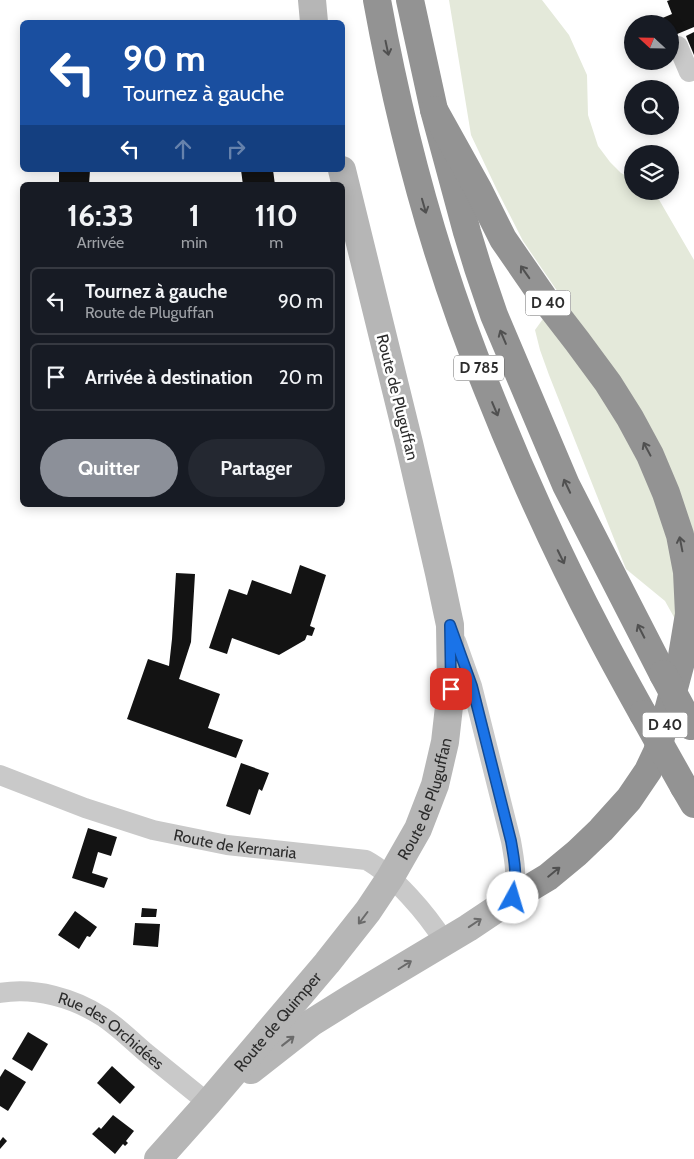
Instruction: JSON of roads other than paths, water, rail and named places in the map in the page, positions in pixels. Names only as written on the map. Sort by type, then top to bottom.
[{"type":"highway","name":"D 785","points":[[377,0],[415,174],[435,241],[486,387],[554,542],[599,633],[689,796]]},
{"type":"highway","name":"D 785","points":[[410,0],[434,110],[470,241],[494,315],[566,485],[663,674],[693,728]]},
{"type":"highway","name":"D 40","points":[[434,110],[478,189],[503,239],[543,297],[608,383],[634,425],[650,455],[666,493],[680,535],[687,572],[689,614],[681,662],[657,752],[648,771],[629,799],[577,853],[548,877],[513,898]]},
{"type":"main road","points":[[312,0],[314,20]]},
{"type":"main road","name":"Route de Pluguffan","points":[[345,182],[409,443],[450,625],[451,689],[445,742],[435,785],[418,830],[390,878]]},
{"type":"main road","name":"Route de Quimper","points":[[158,1159],[208,1103],[346,939],[390,878]]},
{"type":"main road","name":"D 40","points":[[208,1103],[311,1023],[468,928],[513,898]]},
{"type":"street","points":[[679,48],[689,72],[694,70]]},
{"type":"street","name":"Route de Pluguffan","points":[[450,625],[472,686],[511,841],[516,881],[513,898]]},
{"type":"street","name":"Route de Kermaria","points":[[0,775],[85,808],[153,830],[227,845],[366,860],[377,866],[426,915],[444,941]]},
{"type":"street","name":"Rue des Orchidées","points":[[0,993],[34,991],[49,994],[78,1004],[103,1017],[208,1103]]}]
